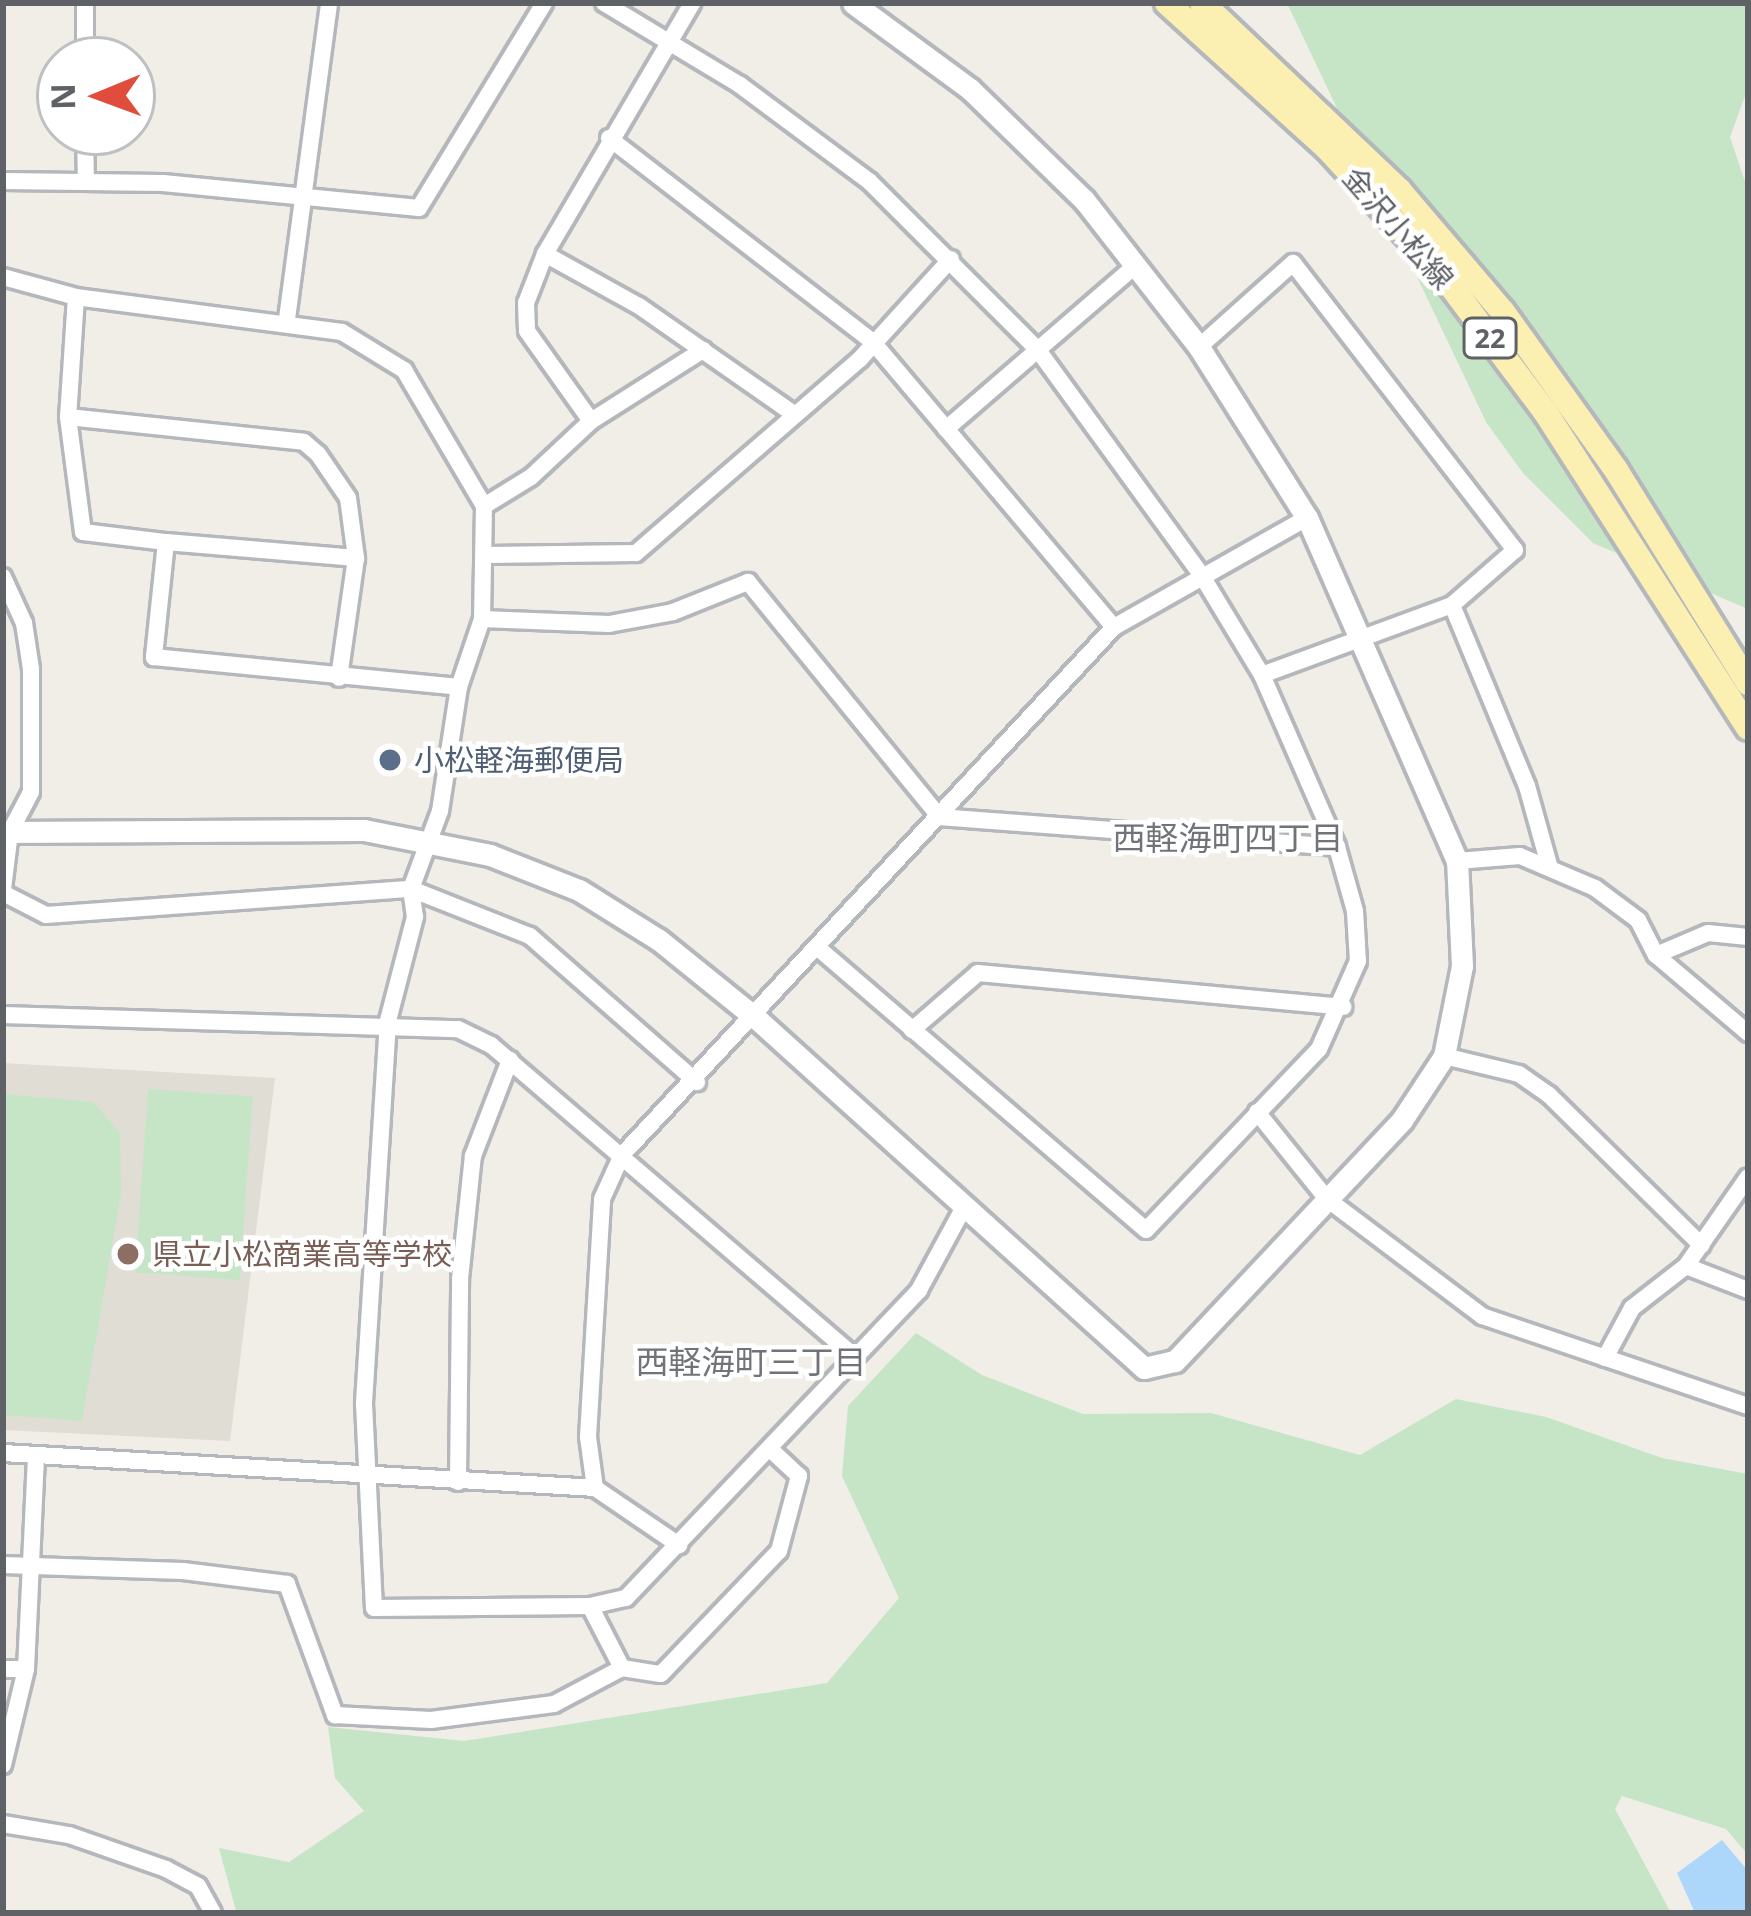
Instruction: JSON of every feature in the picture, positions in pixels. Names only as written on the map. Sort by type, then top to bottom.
[{"type":"main road","name":"金沢小松線","points":[[1167,3],[1328,148],[1442,274],[1546,413],[1748,728]]},
{"type":"main road","name":"金沢小松線","points":[[1202,3],[1399,190],[1503,312],[1616,470],[1748,683]]},
{"type":"street","points":[[85,3],[85,36]]},
{"type":"street","points":[[287,319],[329,3]]},
{"type":"street","points":[[3,181],[86,182],[419,208],[544,3]]},
{"type":"street","points":[[604,3],[665,38],[869,181],[1038,350],[1202,576],[1262,676],[1337,847],[1355,911],[1358,961],[1343,1007],[1319,1049],[1146,1230],[819,949]]},
{"type":"street","points":[[591,421],[527,331],[526,303],[544,254],[665,38],[692,3]]},
{"type":"street","points":[[6,832],[239,828],[430,838],[579,890],[659,940],[757,1019],[1108,1340],[1144,1368],[1160,1369],[1402,1120],[1444,1057],[1462,966],[1457,861],[1307,518],[1198,347],[1084,200],[970,89],[853,3]]},
{"type":"street","points":[[609,138],[872,341],[1114,627]]},
{"type":"street","points":[[86,156],[86,182]]},
{"type":"street","points":[[544,254],[703,350],[794,414]]},
{"type":"street","points":[[487,555],[636,553],[794,414],[951,259]]},
{"type":"street","points":[[1198,347],[1293,263],[1515,550],[1452,605],[1262,676]]},
{"type":"street","points":[[946,430],[1134,267]]},
{"type":"street","points":[[3,278],[76,297],[287,319],[342,332],[404,370],[484,506],[487,555],[482,619],[459,688],[430,838],[410,889],[415,917],[388,1021],[363,1476],[374,1608],[590,1606],[626,1598],[919,1290],[963,1210]]},
{"type":"street","points":[[76,297],[68,417],[83,532],[356,558]]},
{"type":"street","points":[[484,506],[531,477],[591,421],[703,350]]},
{"type":"street","points":[[68,417],[304,442],[348,498],[356,558],[339,678]]},
{"type":"street","points":[[595,1488],[588,1437],[600,1219],[622,1155],[757,1019],[1114,627],[1307,518]]},
{"type":"street","points":[[166,542],[154,657],[459,688]]},
{"type":"street","points":[[3,577],[25,623],[31,669],[31,792],[6,832],[3,891],[46,915],[410,889],[530,936],[698,1082]]},
{"type":"street","points":[[482,619],[609,624],[673,612],[748,582],[940,817],[1337,847]]},
{"type":"street","points":[[1452,605],[1527,786],[1550,865]]},
{"type":"street","points":[[1457,861],[1520,856],[1550,865],[1638,920],[1656,955],[1748,1033]]},
{"type":"street","points":[[1656,955],[1708,933],[1748,937]]},
{"type":"street","points":[[912,1030],[978,973],[1343,1007]]},
{"type":"street","points":[[3,1015],[388,1021],[458,1029],[510,1060],[855,1357]]},
{"type":"street","points":[[1444,1057],[1519,1074],[1549,1095],[1701,1245]]},
{"type":"street","points":[[458,1482],[460,1280],[473,1156],[510,1060]]},
{"type":"street","points":[[1257,1112],[1327,1199],[1482,1316],[1748,1406]]},
{"type":"street","points":[[1605,1358],[1632,1308],[1686,1266],[1748,1177]]},
{"type":"street","points":[[1686,1266],[1748,1290]]},
{"type":"street","points":[[3,1565],[183,1571],[287,1584],[335,1714],[431,1720],[554,1704],[622,1668],[661,1674],[779,1551],[800,1476],[771,1450]]},
{"type":"street","points":[[3,1453],[595,1488],[679,1545]]},
{"type":"street","points":[[3,1766],[26,1669],[36,1455]]},
{"type":"street","points":[[590,1606],[622,1668]]},
{"type":"street","points":[[3,1669],[26,1669]]},
{"type":"street","points":[[3,1824],[69,1835],[166,1869],[198,1886],[213,1913]]},
{"type":"shaded area","name":"県立小松商業高等学校","points":[[3,1063],[275,1078],[230,1441],[3,1430]]},
{"type":"green space","points":[[1287,3],[1748,3],[1748,88],[1730,137],[1748,191],[1748,609],[1593,543],[1523,473],[1486,422]]},
{"type":"green space","points":[[148,1089],[253,1096],[240,1280],[135,1273]]},
{"type":"green space","points":[[3,1094],[93,1102],[120,1133],[121,1193],[82,1421],[3,1415]]},
{"type":"green space","points":[[916,1333],[982,1375],[1083,1414],[1211,1413],[1360,1455],[1456,1399],[1546,1417],[1662,1458],[1748,1474],[1748,1855],[1726,1829],[1622,1796],[1615,1809],[1671,1913],[236,1911],[219,1848],[289,1862],[364,1811],[335,1778],[328,1727],[464,1741],[827,1683],[899,1598],[842,1476],[848,1406]]},
{"type":"water","points":[[1722,1840],[1748,1871],[1748,1913],[1695,1913],[1677,1873]]},
{"type":"place","name":"小松軽海郵便局","points":[[390,760]]},
{"type":"place","name":"県立小松商業高等学校","points":[[128,1254]]},
{"type":"district","name":"西軽海町四丁目","points":[[1228,838]]},
{"type":"district","name":"西軽海町三丁目","points":[[751,1362]]}]
